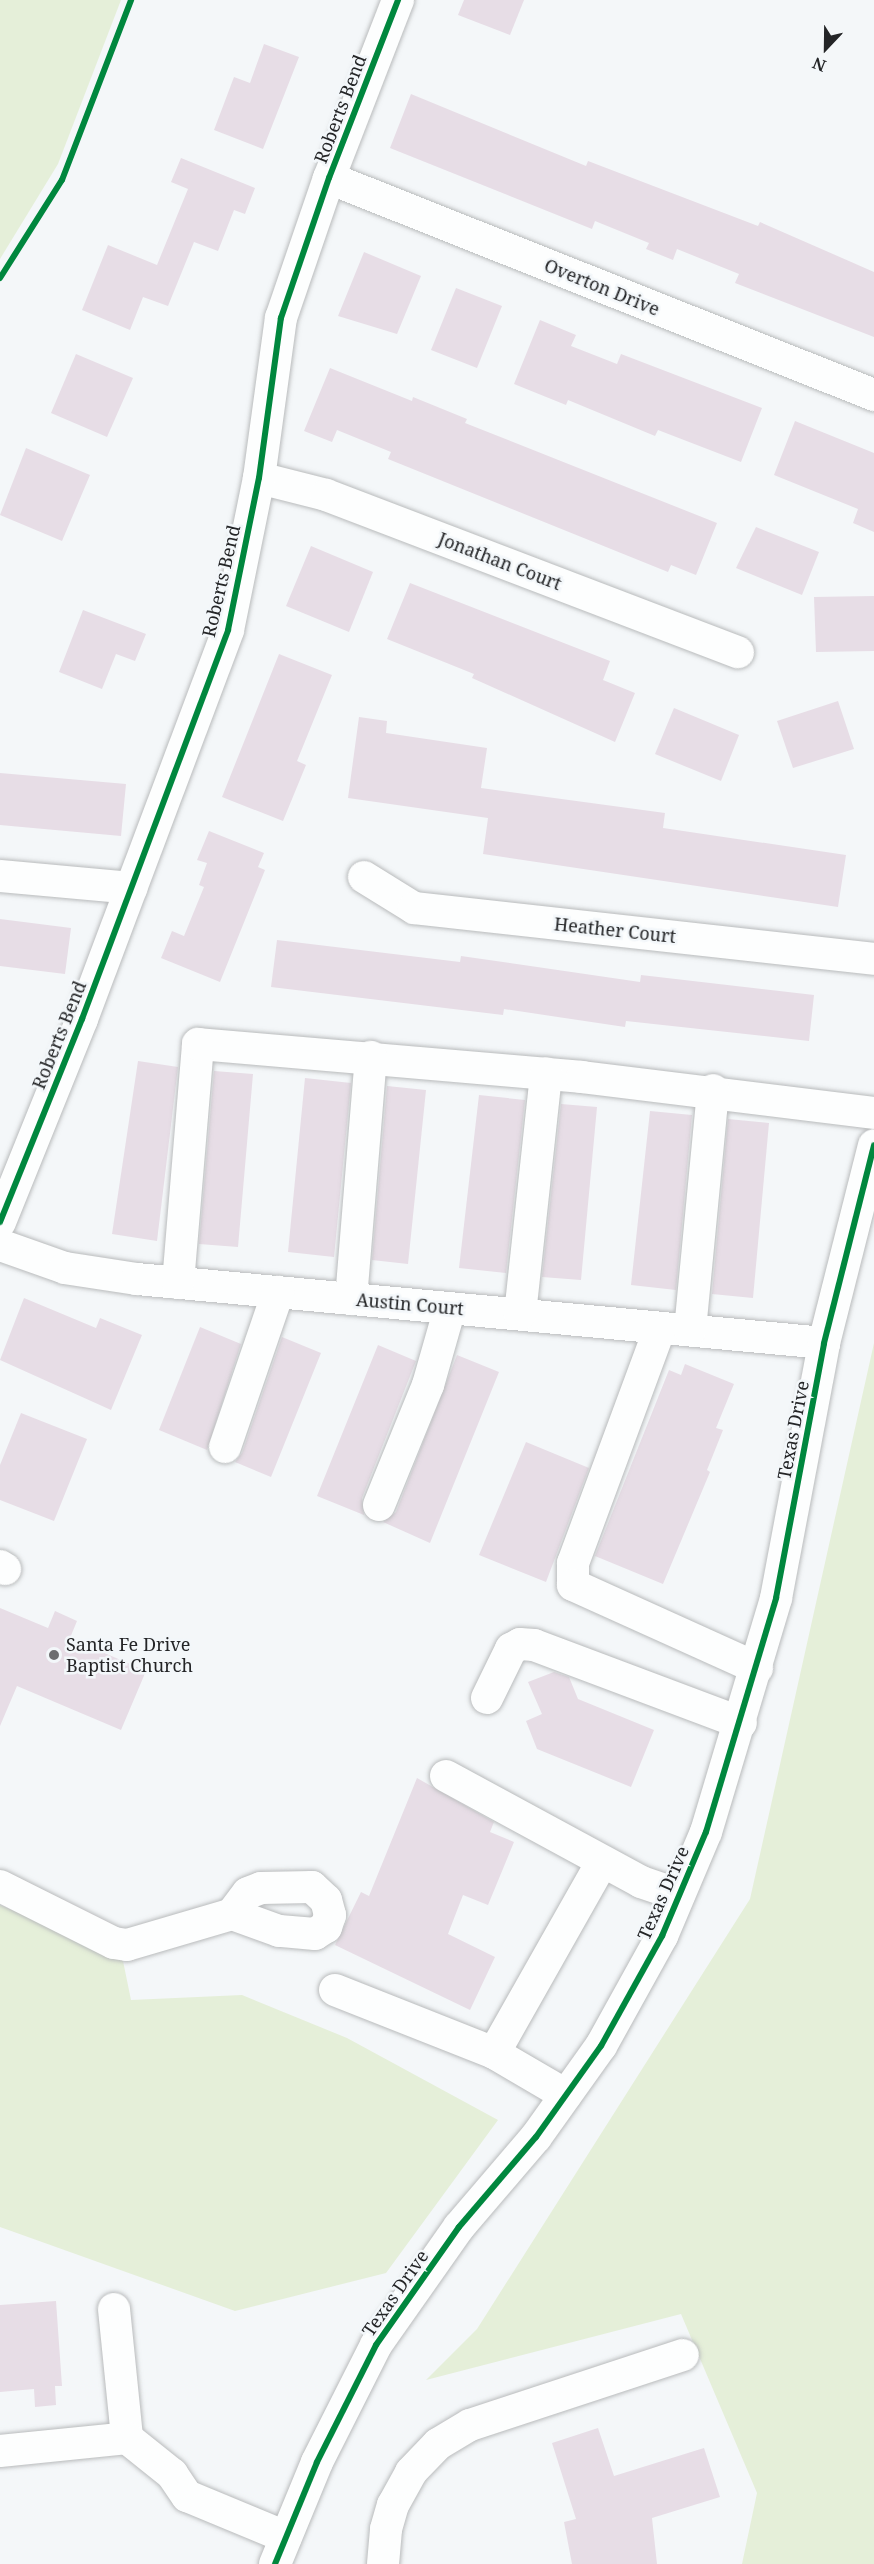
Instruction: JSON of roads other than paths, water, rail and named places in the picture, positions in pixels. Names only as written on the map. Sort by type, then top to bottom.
[{"type":"street","name":"Roberts Bend","points":[[0,1222],[131,888],[228,630],[259,478],[281,318],[329,178],[398,0]]},
{"type":"street","name":"Overton Drive","points":[[329,178],[874,395]]},
{"type":"street","name":"Jonathan Court","points":[[259,478],[326,495],[738,652]]},
{"type":"street","points":[[0,876],[131,888]]},
{"type":"street","name":"Heather Court","points":[[364,877],[414,908],[874,959]]},
{"type":"street","points":[[178,1283],[198,1044],[546,1073],[712,1090],[874,1113]]},
{"type":"street","points":[[351,1299],[371,1057]]},
{"type":"street","points":[[520,1314],[546,1073]]},
{"type":"street","points":[[712,1090],[675,1329],[573,1563],[573,1585],[758,1668]]},
{"type":"street","name":"Texas Drive","points":[[280,2551],[317,2462],[376,2345],[459,2227],[566,2095],[601,2046],[662,1936],[679,1896],[706,1832],[758,1668],[776,1598],[824,1343],[874,1145]]},
{"type":"street","name":"Austin Court","points":[[0,1245],[65,1268],[178,1283],[824,1343]]},
{"type":"street","points":[[225,1447],[278,1292]]},
{"type":"street","points":[[379,1505],[428,1385],[450,1308]]},
{"type":"street","points":[[487,1698],[511,1649],[520,1644],[534,1645],[741,1723]]},
{"type":"street","points":[[446,1776],[640,1882],[679,1896]]},
{"type":"street","points":[[494,2053],[602,1862]]},
{"type":"street","points":[[0,1886],[114,1942],[127,1945],[232,1914]]},
{"type":"street","points":[[335,1990],[494,2053],[566,2095]]},
{"type":"street","points":[[114,2309],[127,2438]]},
{"type":"street","points":[[383,2564],[386,2529],[393,2505],[411,2472],[438,2444],[471,2425],[683,2355]]},
{"type":"street","points":[[0,2451],[127,2438],[172,2474],[187,2496],[280,2551]]},
{"type":"place","name":"Santa Fe Drive Baptist Church","points":[[54,1655]]}]
